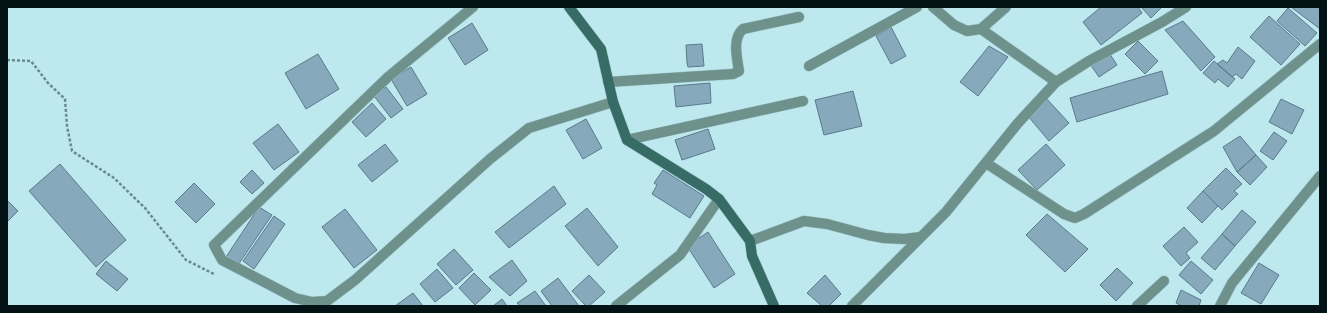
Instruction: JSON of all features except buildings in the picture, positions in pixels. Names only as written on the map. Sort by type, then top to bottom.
[{"type":"main road","points":[[569,7],[601,49],[613,102],[627,140],[706,188],[718,200],[750,241],[752,256],[774,306]]},
{"type":"street","points":[[473,7],[388,77],[214,245],[222,260],[294,298],[312,302],[327,301],[355,280],[490,159],[529,128],[613,102]]},
{"type":"street","points":[[809,66],[917,7]]},
{"type":"street","points":[[933,7],[954,25],[967,31],[981,29],[1006,7]]},
{"type":"street","points":[[852,306],[946,212],[1018,123],[1056,82],[1089,61],[1162,22],[1186,7]]},
{"type":"street","points":[[608,82],[733,74],[739,70],[736,39],[738,33],[743,29],[800,17]]},
{"type":"street","points":[[981,29],[1056,82]]},
{"type":"street","points":[[986,163],[1064,214],[1075,218],[1084,214],[1214,131],[1320,44]]},
{"type":"street","points":[[627,140],[803,101]]},
{"type":"street","points":[[1220,306],[1232,283],[1320,176]]},
{"type":"street","points":[[616,306],[680,255],[718,200]]},
{"type":"street","points":[[750,241],[804,221],[827,224],[884,238],[904,239],[921,237]]},
{"type":"street","points":[[1137,306],[1164,281]]},
{"type":"path","points":[[7,60],[31,61],[48,83],[65,99],[67,126],[72,151],[114,178],[145,208],[186,260],[220,276]]}]
